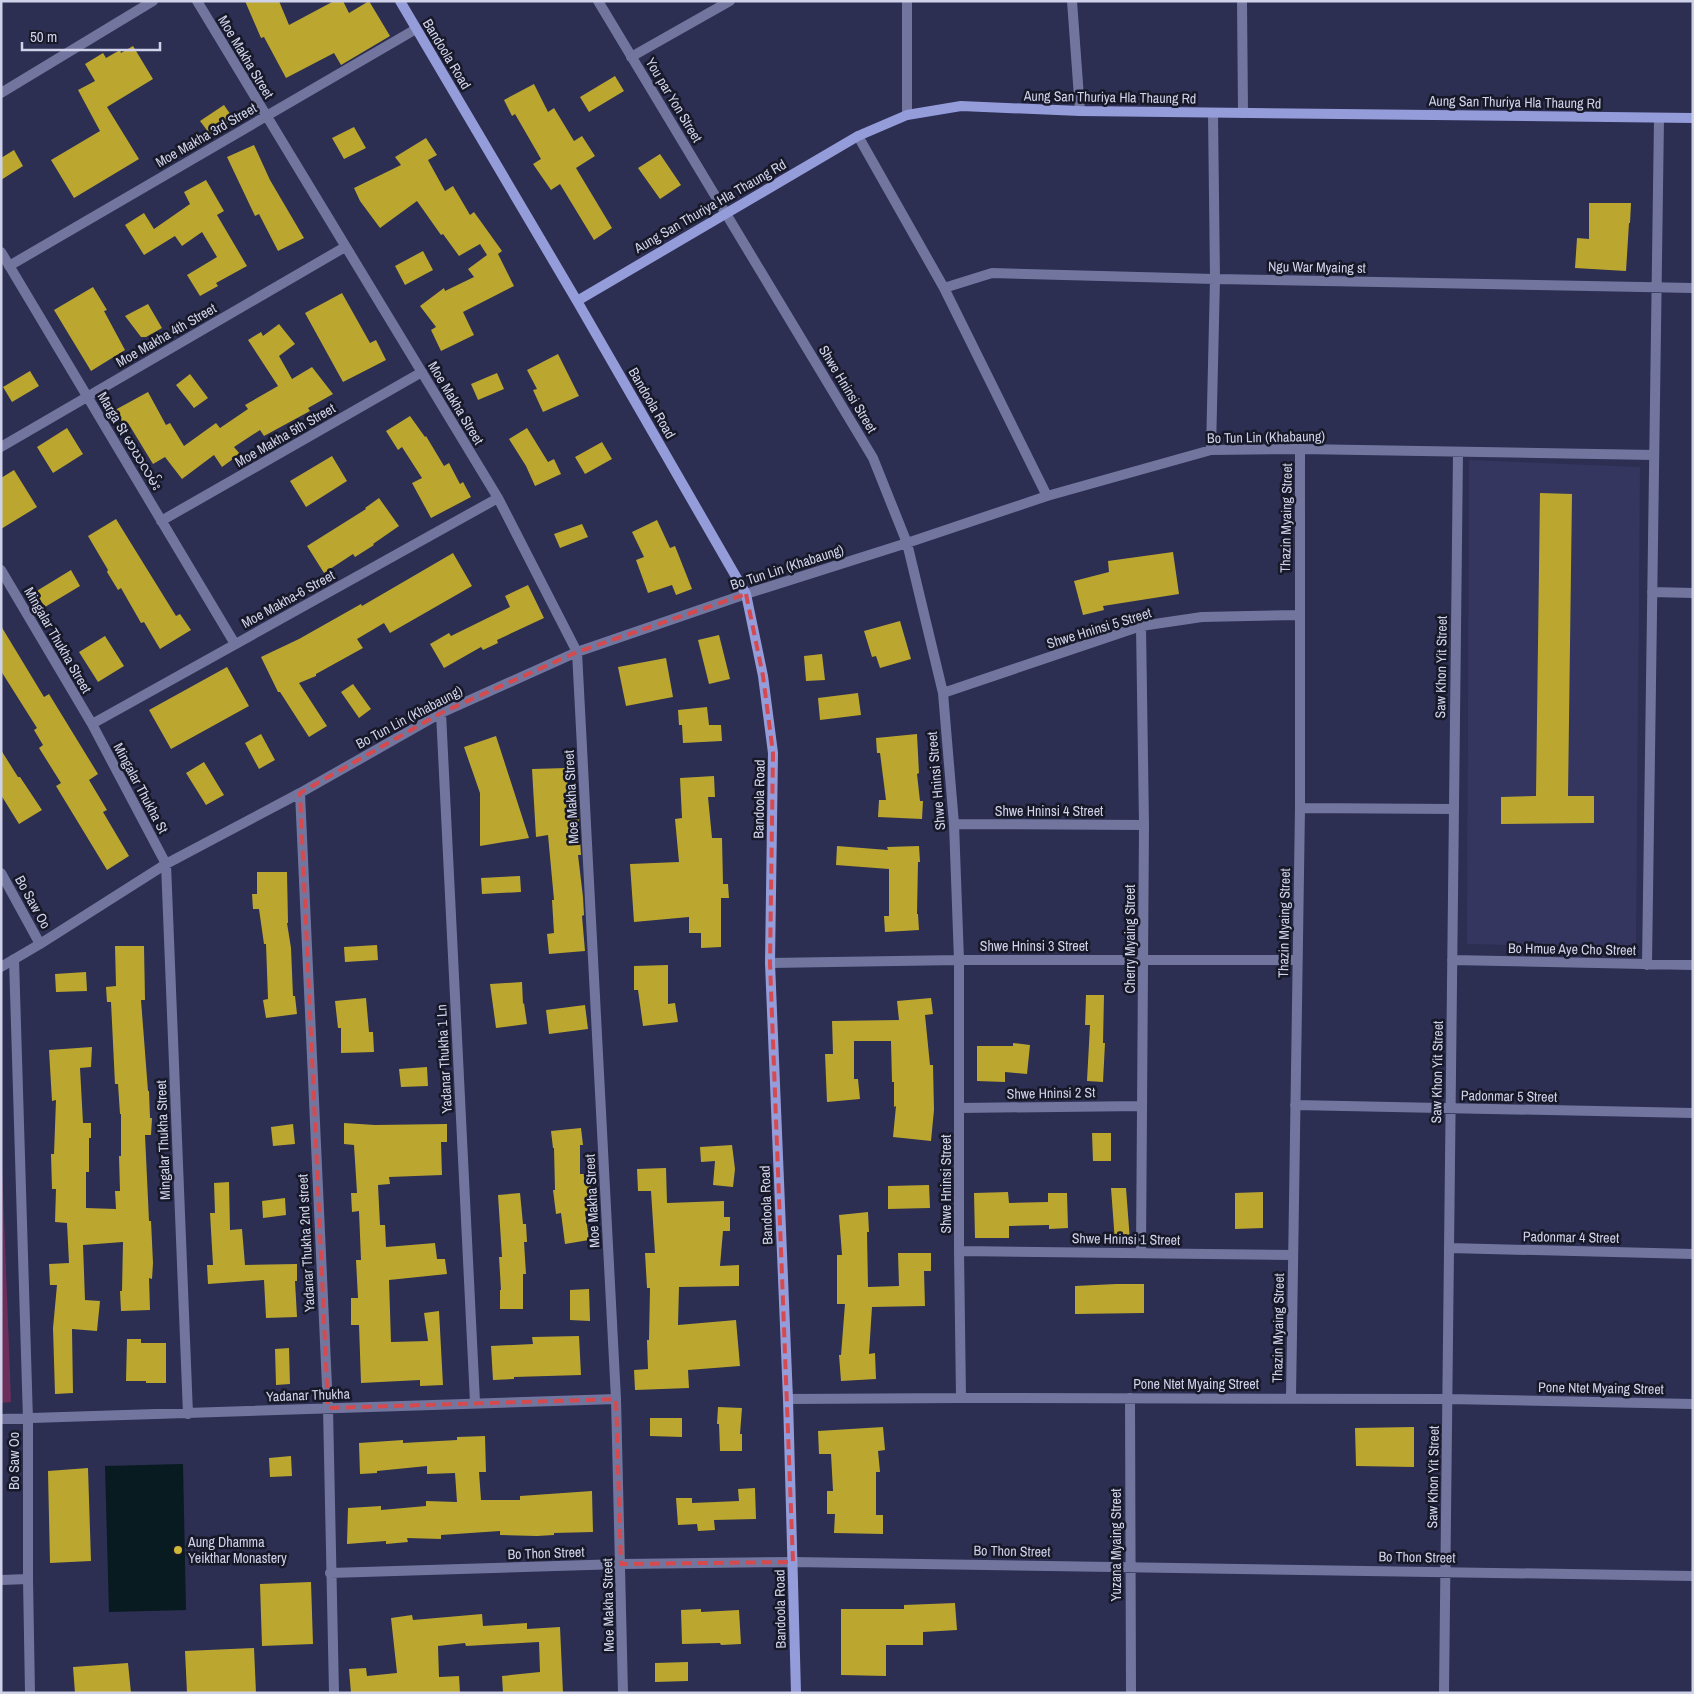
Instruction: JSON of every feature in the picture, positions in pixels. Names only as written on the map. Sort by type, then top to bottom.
[{"type":"street","points":[[1,93],[153,1]]},
{"type":"street","name":"Moe Makha Street","points":[[197,1],[498,498],[577,652],[616,1399],[623,1693]]},
{"type":"street","name":"Bandoola Road","points":[[400,1],[577,301],[746,594],[763,676],[773,752],[770,963],[788,1399],[796,1693]]},
{"type":"street","name":"You par Yon Street","points":[[598,1],[726,213]]},
{"type":"street","points":[[631,57],[730,1]]},
{"type":"street","points":[[907,1],[907,115]]},
{"type":"street","points":[[1072,1],[1080,111]]},
{"type":"street","points":[[1242,1],[1243,113]]},
{"type":"street","name":"Moe Makha 3rd Street","points":[[9,266],[416,29]]},
{"type":"street","name":"Aung San Thuriya Hla Thaung Rd","points":[[577,301],[858,136],[907,115],[961,106],[1080,111],[1693,118]]},
{"type":"street","points":[[1212,112],[1215,279],[1212,450]]},
{"type":"street","points":[[1647,965],[1659,118]]},
{"type":"street","points":[[858,136],[944,288],[1047,496]]},
{"type":"street","name":"Shwe Hninsi Street","points":[[726,213],[873,458],[907,543],[943,694],[954,824],[959,960],[961,1398]]},
{"type":"street","name":"Moe Makha 4th Street","points":[[1,447],[345,247]]},
{"type":"street","name":"Marga St မာဃလမ်း","points":[[1,252],[236,644]]},
{"type":"street","name":"Ngu War Myaing st","points":[[944,288],[992,273],[1693,288]]},
{"type":"street","name":"Moe Makha 5th Street","points":[[161,521],[422,372]]},
{"type":"street","name":"Bo Tun Lin (Khabaung)","points":[[1,967],[166,864],[441,713],[577,652],[746,594],[1047,496],[1212,450],[1300,449],[1654,455]]},
{"type":"street","name":"Thazin Myaing Street","points":[[1291,1398],[1300,808],[1300,449]]},
{"type":"street","name":"Saw Khon Yit Street","points":[[1444,1693],[1458,452]]},
{"type":"street","name":"Moe Makha-6 Street","points":[[92,724],[498,498]]},
{"type":"street","name":"Mingalar Thukha Street","points":[[1,570],[92,724]]},
{"type":"street","points":[[1652,592],[1693,593]]},
{"type":"street","name":"Shwe Hninsi 5 Street","points":[[943,694],[1141,626],[1202,617],[1299,615]]},
{"type":"street","name":"Cherry Myaing Street","points":[[1141,626],[1144,825],[1141,1253]]},
{"type":"street","name":"Yadanar Thukha 1 Ln","points":[[441,713],[474,1402]]},
{"type":"street","name":"Mingalar Thukha St","points":[[92,724],[166,864]]},
{"type":"street","name":"Yadanar Thukha 2nd street","points":[[300,792],[328,1408],[334,1693]]},
{"type":"street","points":[[1300,808],[1453,809]]},
{"type":"street","name":"Shwe Hninsi 4 Street","points":[[954,824],[1144,825]]},
{"type":"street","name":"Mingalar Thukha Street","points":[[166,864],[188,1414]]},
{"type":"street","name":"Bo Saw Oo","points":[[1,873],[40,944]]},
{"type":"street","name":"Bo Saw Oo","points":[[14,959],[28,1420],[30,1693]]},
{"type":"street","name":"Shwe Hninsi 3 Street","points":[[770,963],[959,960],[1297,960]]},
{"type":"street","name":"Bo Hmue Aye Cho Street","points":[[1452,960],[1693,965]]},
{"type":"street","name":"Padonmar 5 Street","points":[[1295,1105],[1693,1113]]},
{"type":"street","name":"Shwe Hninsi 2 St","points":[[959,1108],[1142,1106]]},
{"type":"street","name":"Padonmar 4 Street","points":[[1448,1248],[1693,1254]]},
{"type":"street","name":"Shwe Hninsi 1 Street","points":[[959,1251],[1293,1255]]},
{"type":"street","name":"Yuzana Myaing Street","points":[[1130,1398],[1130,1693]]},
{"type":"street","name":"Pone Ntet Myaing Street","points":[[788,1399],[1291,1398],[1693,1404]]},
{"type":"street","name":"Yadanar Thukha","points":[[1,1419],[28,1420],[474,1402],[616,1399]]},
{"type":"street","name":"Bo Thon Street","points":[[330,1573],[621,1564],[793,1562],[1693,1576]]},
{"type":"street","points":[[1,1580],[28,1579]]},
{"type":"highlighted area","points":[[746,594],[763,676],[773,753],[770,963],[793,1562],[621,1564],[616,1399],[328,1408],[300,793],[441,713],[577,652]]},
{"type":"shaded area","points":[[1469,460],[1640,467],[1636,948],[1467,944]]},
{"type":"shaded area","points":[[1,1137],[11,1402],[1,1403]]},
{"type":"shaded area","points":[[183,1464],[186,1610],[109,1612],[105,1466]]},
{"type":"building","points":[[245,1],[279,1],[289,25],[334,1],[343,1],[349,13],[369,1],[390,36],[341,65],[334,53],[286,78],[264,37],[261,38]]},
{"type":"building","points":[[133,46],[153,79],[107,107],[139,159],[74,198],[51,160],[100,131],[78,90],[95,81],[85,64],[103,53],[106,58],[120,50],[121,53]]},
{"type":"building","points":[[615,76],[624,91],[589,112],[580,97]]},
{"type":"building","points":[[534,84],[548,112],[554,108],[574,141],[582,136],[595,156],[576,168],[612,228],[594,240],[560,184],[551,190],[533,164],[541,159],[515,114],[512,116],[504,100]]},
{"type":"building","points":[[224,105],[235,121],[212,137],[200,121]]},
{"type":"building","points":[[354,127],[366,148],[344,159],[332,138]]},
{"type":"building","points":[[426,138],[437,155],[428,160],[445,191],[453,186],[470,215],[474,212],[502,251],[498,254],[514,286],[463,312],[474,335],[441,351],[431,330],[436,327],[420,306],[444,288],[445,291],[474,277],[468,269],[487,255],[480,244],[459,256],[443,234],[441,235],[417,201],[380,228],[360,201],[354,188],[401,165],[395,157]]},
{"type":"building","points":[[254,145],[270,180],[304,238],[278,251],[259,214],[255,216],[227,157]]},
{"type":"building","points":[[14,150],[23,166],[1,180],[1,158]]},
{"type":"building","points":[[660,154],[681,185],[660,199],[638,168]]},
{"type":"building","points":[[206,180],[224,211],[217,215],[247,266],[216,283],[218,286],[200,296],[187,275],[217,257],[202,232],[182,246],[175,236],[144,255],[125,225],[144,213],[154,229],[190,204],[184,192]]},
{"type":"building","points":[[1589,203],[1631,203],[1626,271],[1575,268],[1577,238],[1589,239]]},
{"type":"building","points":[[423,251],[433,270],[405,285],[395,266]]},
{"type":"building","points":[[93,287],[107,310],[104,311],[125,350],[91,371],[54,310]]},
{"type":"building","points":[[342,293],[370,343],[376,340],[386,360],[343,382],[305,313]]},
{"type":"building","points":[[148,304],[162,328],[146,337],[141,337],[125,316]]},
{"type":"building","points":[[279,324],[295,344],[279,356],[292,379],[312,367],[333,394],[308,408],[310,411],[264,436],[260,430],[234,447],[240,454],[222,467],[214,455],[182,479],[165,457],[153,464],[128,423],[124,425],[115,410],[148,392],[166,425],[170,423],[184,446],[216,423],[220,428],[248,409],[245,405],[278,386],[248,340],[261,332],[263,336]]},
{"type":"building","points":[[558,354],[579,396],[543,412],[533,390],[537,389],[527,370]]},
{"type":"building","points":[[30,371],[39,386],[12,402],[3,387]]},
{"type":"building","points":[[497,373],[504,389],[478,400],[471,384]]},
{"type":"building","points":[[190,374],[208,398],[194,408],[176,385]]},
{"type":"building","points":[[410,416],[426,436],[444,466],[449,463],[460,484],[463,482],[471,497],[431,518],[412,483],[422,478],[402,447],[398,450],[386,431]]},
{"type":"building","points":[[67,428],[83,454],[53,473],[37,447]]},
{"type":"building","points":[[527,428],[548,462],[554,459],[561,474],[535,486],[526,466],[509,439]]},
{"type":"building","points":[[602,442],[612,459],[585,474],[575,457]]},
{"type":"building","points":[[332,456],[347,481],[306,507],[290,481]]},
{"type":"building","points":[[14,470],[37,507],[1,529],[1,478]]},
{"type":"building","points":[[1540,493],[1572,494],[1568,796],[1594,796],[1594,823],[1501,824],[1501,797],[1536,796]]},
{"type":"building","points":[[379,498],[399,526],[355,557],[353,554],[324,573],[307,546],[366,509]]},
{"type":"building","points":[[116,519],[176,616],[180,614],[191,630],[160,649],[144,622],[141,623],[121,588],[118,590],[88,536]]},
{"type":"building","points":[[657,520],[670,548],[675,546],[692,589],[676,595],[672,585],[648,593],[636,560],[644,557],[632,532]]},
{"type":"building","points":[[582,524],[588,537],[560,548],[554,534]]},
{"type":"building","points":[[1173,552],[1179,594],[1103,606],[1104,610],[1083,615],[1074,581],[1109,572],[1108,561]]},
{"type":"building","points":[[453,553],[472,586],[390,633],[384,623],[357,639],[363,648],[316,674],[316,676],[299,683],[327,726],[309,737],[280,692],[278,692],[261,657],[299,639],[361,604],[362,606]]},
{"type":"building","points":[[71,570],[80,586],[45,607],[35,592]]},
{"type":"building","points":[[528,585],[544,618],[497,640],[498,643],[483,650],[481,647],[444,668],[430,644],[449,633],[451,636],[510,607],[505,596]]},
{"type":"building","points":[[900,621],[911,659],[880,668],[876,656],[872,657],[864,631]]},
{"type":"building","points":[[1,626],[44,697],[49,694],[98,774],[89,780],[107,810],[103,812],[129,856],[107,870],[56,786],[61,783],[39,748],[43,745],[34,730],[37,728],[1,671]]},
{"type":"building","points":[[719,635],[730,679],[709,684],[698,640]]},
{"type":"building","points":[[105,636],[124,666],[98,682],[79,652]]},
{"type":"building","points":[[822,654],[825,680],[806,681],[804,656]]},
{"type":"building","points":[[666,658],[673,697],[626,706],[618,667]]},
{"type":"building","points":[[227,667],[249,706],[171,749],[149,710]]},
{"type":"building","points":[[353,684],[371,709],[359,718],[341,692]]},
{"type":"building","points":[[858,693],[861,715],[820,720],[818,698]]},
{"type":"building","points":[[707,707],[709,725],[721,725],[722,741],[683,743],[682,725],[679,725],[678,710]]},
{"type":"building","points":[[261,734],[275,760],[259,769],[245,743]]},
{"type":"building","points":[[917,734],[919,773],[917,774],[920,801],[923,801],[922,819],[878,817],[879,800],[886,800],[880,753],[877,753],[876,738]]},
{"type":"building","points":[[496,736],[529,838],[480,846],[480,793],[464,747]]},
{"type":"building","points":[[1,750],[42,810],[19,824],[1,795]]},
{"type":"building","points":[[204,762],[224,795],[206,805],[186,773]]},
{"type":"building","points":[[567,768],[569,808],[578,807],[581,855],[578,855],[583,897],[584,915],[582,916],[585,951],[549,954],[547,934],[554,933],[552,900],[554,900],[548,835],[536,837],[532,769]]},
{"type":"building","points":[[714,776],[715,797],[708,797],[712,838],[722,838],[723,884],[728,884],[729,898],[721,898],[721,947],[701,948],[701,933],[689,933],[689,917],[634,922],[630,864],[679,862],[675,819],[682,818],[680,778]]},
{"type":"building","points":[[837,846],[888,850],[887,847],[919,846],[917,914],[919,930],[885,932],[884,916],[889,916],[889,869],[836,865]]},
{"type":"building","points":[[257,872],[287,872],[287,923],[291,948],[293,996],[295,996],[297,1014],[266,1018],[263,1000],[268,999],[266,944],[264,944],[259,909],[253,909],[252,894],[257,894]]},
{"type":"building","points":[[520,876],[521,892],[482,894],[481,878]]},
{"type":"building","points":[[377,945],[378,960],[345,962],[344,947]]},
{"type":"building","points":[[115,946],[144,946],[145,1000],[141,1000],[150,1118],[152,1118],[151,1135],[145,1135],[153,1263],[152,1279],[149,1278],[150,1310],[121,1311],[120,1291],[122,1291],[123,1242],[83,1245],[85,1300],[100,1301],[97,1331],[72,1329],[73,1393],[55,1394],[53,1328],[57,1285],[50,1285],[49,1264],[69,1263],[67,1223],[55,1222],[56,1189],[52,1189],[51,1154],[54,1154],[56,1100],[52,1101],[49,1050],[92,1047],[91,1067],[80,1068],[83,1123],[91,1123],[89,1172],[86,1172],[86,1208],[116,1209],[115,1191],[120,1191],[121,1114],[118,1084],[115,1084],[111,1002],[107,1002],[106,987],[116,986]]},
{"type":"building","points":[[668,965],[668,1004],[675,1003],[678,1022],[643,1026],[638,990],[634,990],[634,966]]},
{"type":"building","points":[[86,972],[87,991],[56,992],[55,974]]},
{"type":"building","points":[[522,982],[523,1004],[527,1024],[496,1028],[490,984]]},
{"type":"building","points":[[1086,995],[1104,995],[1103,1043],[1105,1043],[1103,1082],[1087,1081],[1090,1025],[1085,1025]]},
{"type":"building","points":[[366,998],[369,1032],[373,1032],[374,1052],[341,1053],[341,1028],[338,1028],[335,1001]]},
{"type":"building","points":[[931,998],[933,1014],[925,1015],[930,1065],[933,1065],[934,1110],[931,1141],[893,1137],[896,1106],[894,1107],[891,1041],[854,1041],[854,1079],[858,1079],[860,1099],[827,1102],[825,1054],[833,1054],[832,1021],[899,1020],[897,1001]]},
{"type":"building","points":[[585,1005],[588,1029],[549,1034],[546,1010]]},
{"type":"building","points":[[1013,1043],[1030,1045],[1027,1074],[1005,1072],[1005,1082],[977,1081],[977,1046],[1013,1046]]},
{"type":"building","points":[[427,1067],[428,1086],[401,1087],[399,1069]]},
{"type":"building","points":[[344,1123],[375,1125],[447,1124],[447,1142],[441,1142],[442,1175],[389,1177],[390,1184],[378,1185],[380,1225],[385,1225],[386,1247],[435,1243],[437,1259],[445,1259],[447,1274],[389,1280],[391,1342],[428,1341],[424,1313],[439,1311],[443,1385],[420,1386],[420,1380],[361,1383],[359,1325],[351,1325],[351,1298],[358,1298],[356,1260],[361,1260],[359,1211],[352,1212],[351,1193],[357,1193],[354,1145],[344,1144]]},
{"type":"building","points":[[293,1124],[295,1144],[273,1146],[271,1127]]},
{"type":"building","points":[[581,1128],[583,1145],[580,1145],[580,1174],[590,1174],[592,1210],[585,1211],[589,1240],[565,1244],[561,1213],[556,1214],[553,1190],[555,1190],[554,1148],[551,1131]]},
{"type":"building","points":[[1092,1133],[1111,1133],[1111,1161],[1093,1161]]},
{"type":"building","points":[[732,1145],[735,1169],[733,1187],[713,1185],[715,1161],[701,1162],[700,1147]]},
{"type":"building","points":[[666,1168],[667,1203],[724,1201],[724,1217],[730,1217],[730,1231],[723,1231],[720,1266],[739,1265],[739,1286],[679,1287],[678,1325],[736,1320],[740,1366],[688,1370],[689,1388],[635,1390],[634,1370],[648,1369],[647,1340],[649,1340],[650,1288],[647,1288],[645,1253],[655,1253],[651,1191],[638,1191],[637,1169]]},
{"type":"building","points":[[229,1182],[230,1230],[242,1229],[245,1265],[297,1264],[297,1281],[295,1281],[297,1317],[266,1318],[264,1280],[208,1284],[207,1265],[213,1265],[210,1213],[215,1213],[214,1183]]},
{"type":"building","points":[[929,1185],[930,1208],[888,1209],[888,1186]]},
{"type":"building","points":[[1111,1188],[1126,1188],[1130,1241],[1115,1242]]},
{"type":"building","points":[[1008,1192],[1009,1203],[1048,1202],[1048,1193],[1067,1193],[1068,1228],[1049,1229],[1049,1225],[1009,1226],[1009,1238],[975,1238],[974,1193]]},
{"type":"building","points":[[1263,1192],[1263,1228],[1235,1229],[1235,1193]]},
{"type":"building","points":[[520,1193],[523,1224],[526,1224],[527,1242],[524,1242],[526,1274],[523,1274],[523,1309],[500,1309],[499,1257],[502,1257],[498,1195]]},
{"type":"building","points":[[285,1198],[286,1215],[263,1218],[262,1201]]},
{"type":"building","points":[[868,1212],[868,1287],[899,1286],[898,1253],[931,1253],[931,1271],[924,1271],[925,1306],[872,1307],[869,1354],[875,1353],[876,1379],[841,1381],[839,1355],[841,1355],[845,1304],[837,1304],[837,1255],[842,1255],[839,1215]]},
{"type":"building","points":[[1144,1284],[1144,1313],[1075,1314],[1075,1286]]},
{"type":"building","points":[[589,1289],[590,1321],[570,1320],[570,1290]]},
{"type":"building","points":[[579,1336],[581,1375],[514,1377],[514,1379],[493,1380],[491,1346],[533,1344],[532,1337]]},
{"type":"building","points":[[127,1339],[141,1339],[141,1343],[166,1343],[166,1383],[126,1381]]},
{"type":"building","points":[[289,1348],[290,1384],[276,1385],[275,1349]]},
{"type":"building","points":[[718,1407],[742,1408],[740,1434],[742,1434],[742,1451],[720,1451],[719,1424],[717,1424]]},
{"type":"building","points":[[650,1418],[682,1418],[682,1437],[650,1436]]},
{"type":"building","points":[[883,1427],[885,1450],[878,1451],[880,1472],[876,1472],[876,1515],[883,1515],[883,1534],[834,1533],[835,1514],[827,1514],[827,1491],[833,1491],[831,1454],[819,1454],[818,1431]]},
{"type":"building","points":[[1414,1427],[1414,1467],[1356,1466],[1355,1428]]},
{"type":"building","points":[[485,1436],[486,1472],[479,1472],[481,1500],[520,1500],[520,1496],[592,1491],[593,1532],[554,1533],[554,1535],[537,1536],[500,1535],[500,1531],[441,1535],[441,1539],[407,1538],[408,1542],[386,1544],[386,1541],[347,1544],[348,1508],[381,1506],[381,1510],[426,1506],[426,1501],[457,1502],[455,1473],[427,1474],[427,1466],[360,1474],[359,1443],[403,1440],[403,1443],[457,1440],[457,1437]]},
{"type":"building","points":[[291,1456],[292,1476],[270,1477],[269,1458]]},
{"type":"building","points":[[88,1468],[91,1561],[50,1563],[48,1471]]},
{"type":"building","points":[[755,1488],[756,1519],[714,1520],[715,1530],[698,1531],[697,1524],[678,1525],[676,1498],[692,1498],[692,1503],[739,1501],[738,1489]]},
{"type":"building","points":[[311,1582],[313,1644],[262,1646],[260,1584]]},
{"type":"building","points":[[955,1603],[957,1630],[923,1632],[923,1645],[886,1645],[886,1676],[841,1675],[841,1609],[904,1609],[904,1605]]},
{"type":"building","points":[[701,1609],[701,1612],[739,1610],[741,1644],[682,1644],[681,1610]]},
{"type":"building","points":[[482,1614],[483,1626],[527,1623],[527,1629],[560,1627],[563,1693],[503,1693],[502,1676],[540,1672],[539,1642],[466,1646],[465,1643],[438,1646],[439,1677],[459,1676],[460,1693],[351,1693],[349,1669],[366,1668],[367,1676],[397,1673],[391,1618],[412,1615],[413,1620]]},
{"type":"building","points":[[254,1648],[256,1693],[187,1693],[185,1651]]},
{"type":"building","points":[[688,1662],[688,1681],[655,1682],[655,1663]]},
{"type":"building","points":[[128,1663],[131,1693],[75,1693],[73,1667]]},
{"type":"place","name":"Aung Dhamma Yeikthar Monastery","points":[[178,1550]]}]
